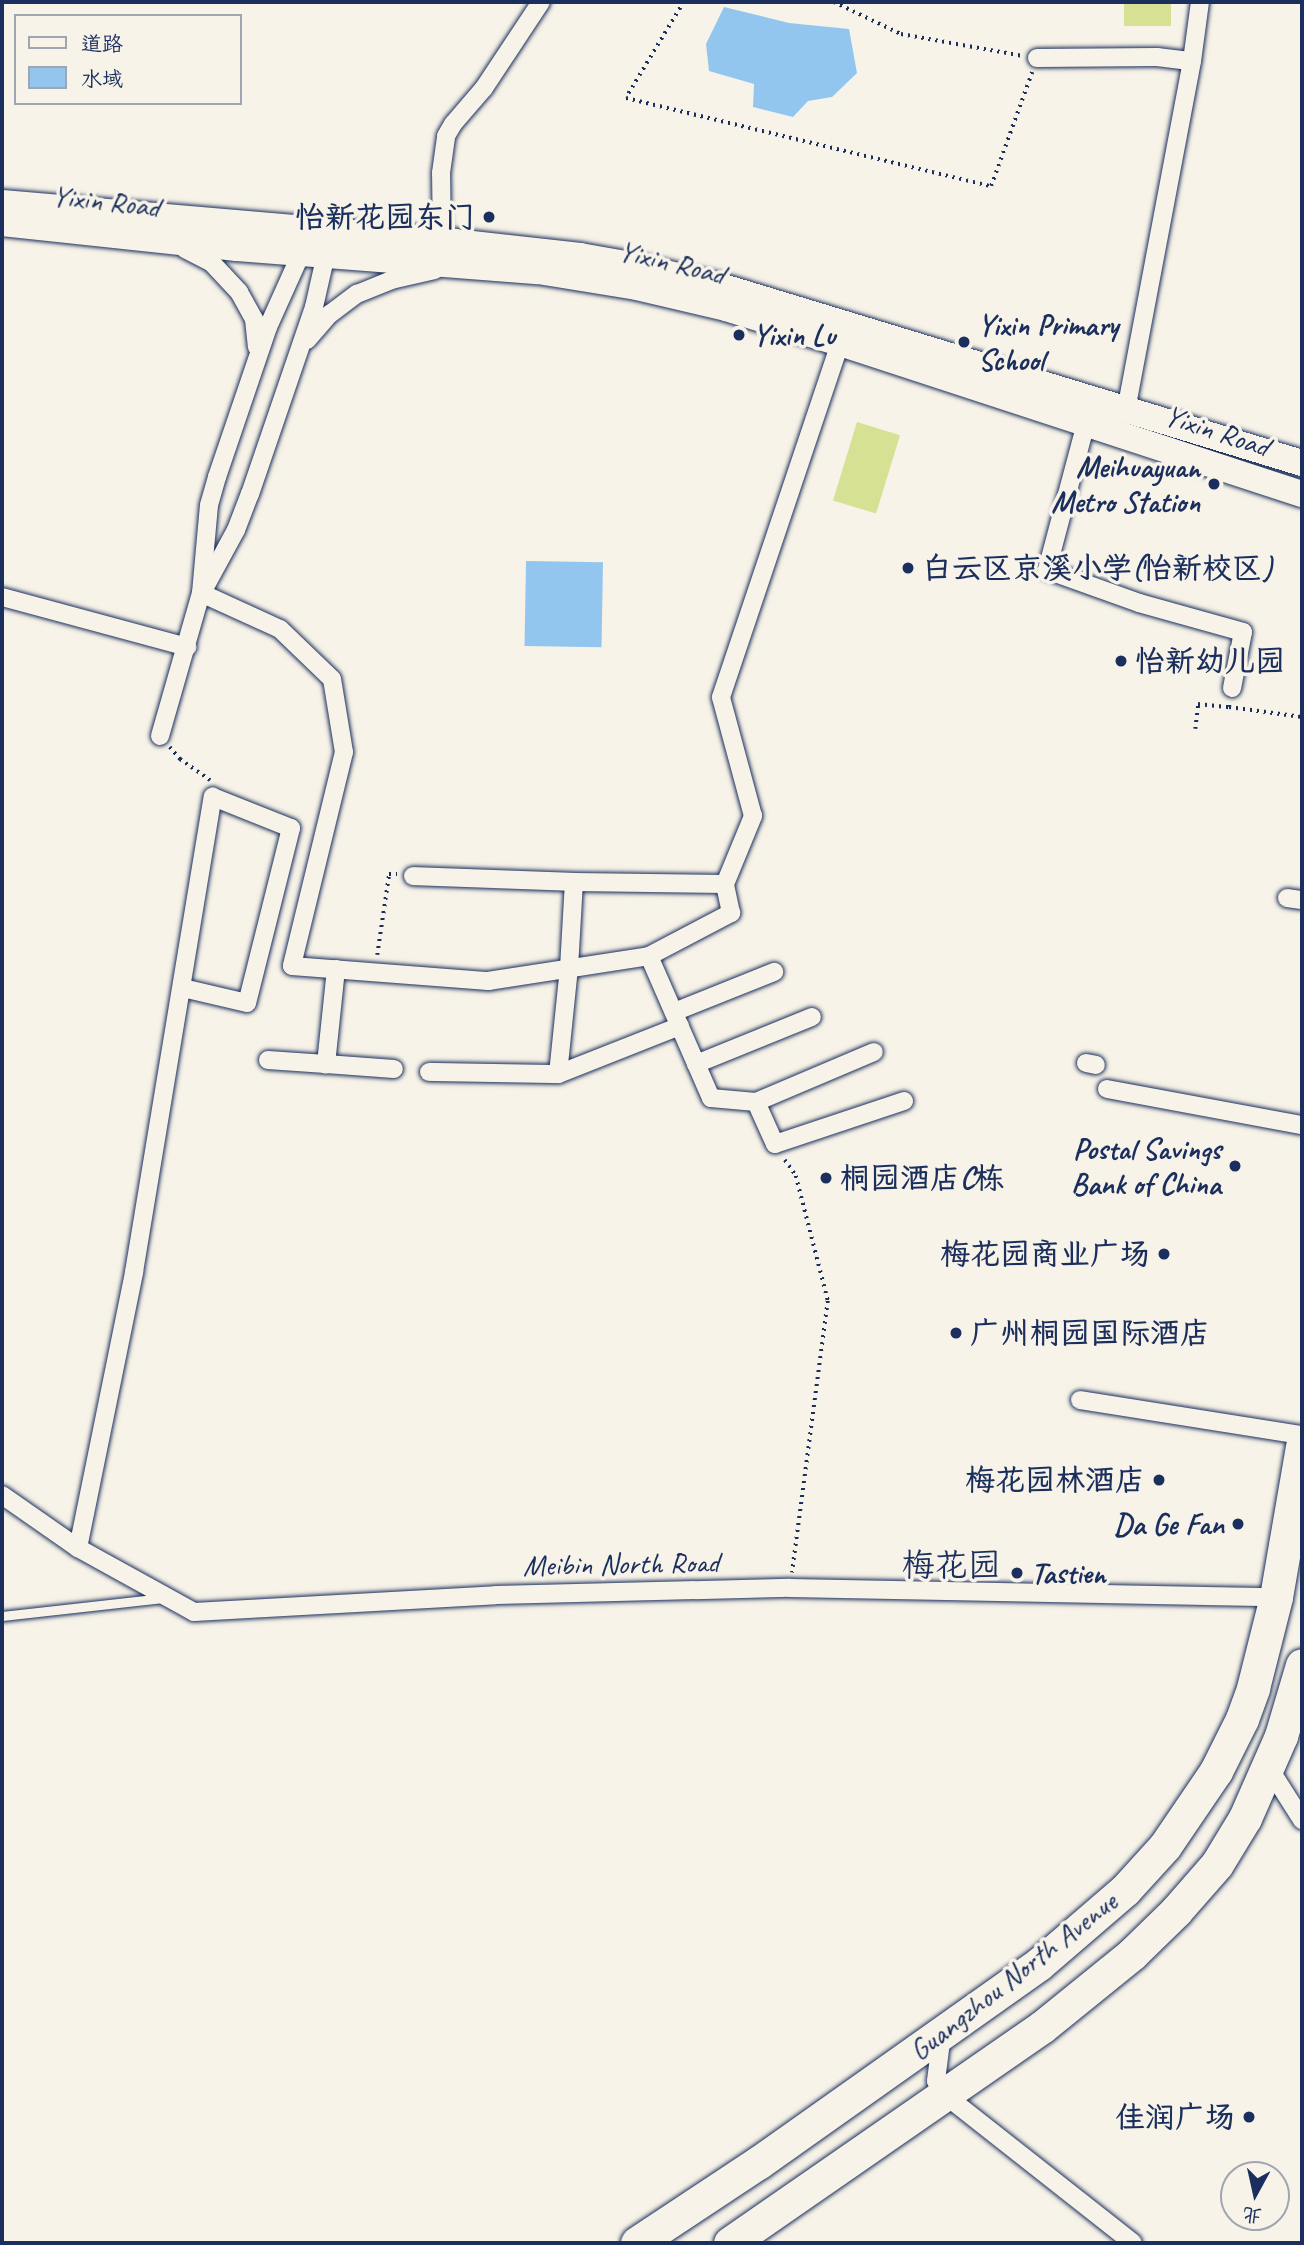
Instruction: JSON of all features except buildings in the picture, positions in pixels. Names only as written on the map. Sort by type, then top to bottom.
[{"type":"highway","name":"Guangzhou North Avenue","points":[[637,2243],[769,2156],[1067,1942],[1125,1889],[1172,1838],[1216,1771],[1242,1719],[1266,1645],[1297,1509],[1302,1447]]},
{"type":"highway","name":"Guangzhou North Avenue","points":[[730,2243],[1072,2004],[1132,1954],[1176,1911],[1231,1842],[1269,1768],[1291,1710],[1302,1665]]},
{"type":"main road","name":"Yixin Road","points":[[2,203],[237,236],[461,265],[572,275],[626,284],[843,333],[1302,463]]},
{"type":"main road","name":"Yixin Road","points":[[2,223],[155,239],[237,236]]},
{"type":"main road","name":"Yixin Road","points":[[314,245],[442,241],[580,256],[720,286],[1086,423],[1302,494]]},
{"type":"street","points":[[442,241],[441,173],[446,136],[484,88],[541,2]]},
{"type":"street","points":[[1126,411],[1192,61],[1200,2]]},
{"type":"street","points":[[1037,58],[1157,57],[1192,61]]},
{"type":"street","points":[[155,239],[202,257],[233,284],[254,318],[258,337],[256,361]]},
{"type":"street","points":[[201,593],[236,530],[300,348],[314,245]]},
{"type":"street","points":[[160,736],[201,593],[209,505],[256,361],[314,245]]},
{"type":"street","points":[[300,348],[330,314],[357,294],[391,280],[461,265]]},
{"type":"street","points":[[201,593],[280,629],[332,679],[344,752],[292,965],[488,981],[649,956],[731,913],[725,884],[753,816],[721,697],[843,333]]},
{"type":"street","points":[[1086,423],[1047,570],[1139,603],[1243,632],[1232,688]]},
{"type":"street","points":[[2,597],[187,647]]},
{"type":"street","points":[[78,1548],[134,1272],[213,797],[291,828],[247,1003],[183,988]]},
{"type":"street","points":[[413,876],[725,884]]},
{"type":"street","points":[[558,1074],[569,968],[574,882]]},
{"type":"street","points":[[649,956],[711,1098],[756,1102],[874,1052]]},
{"type":"street","points":[[326,1064],[335,969]]},
{"type":"street","points":[[429,1072],[558,1074],[774,972]]},
{"type":"street","points":[[696,1064],[812,1017]]},
{"type":"street","points":[[268,1060],[394,1069]]},
{"type":"street","points":[[1107,1089],[1302,1125]]},
{"type":"street","points":[[756,1102],[775,1144],[904,1101]]},
{"type":"street","points":[[1080,1400],[1302,1435]]},
{"type":"street","name":"Meibin North Road","points":[[2,1495],[78,1548],[194,1612],[496,1595],[790,1588],[1276,1597]]},
{"type":"street","points":[[1269,1768],[1302,1820]]},
{"type":"street","points":[[942,2034],[936,2081],[945,2095],[1133,2243]]},
{"type":"lane","points":[[2,1616],[165,1598]]},
{"type":"path","points":[[684,2],[626,99],[991,186],[1037,58],[901,34],[834,2]]},
{"type":"path","points":[[1228,707],[1232,688]]},
{"type":"path","points":[[1195,729],[1198,704],[1302,717]]},
{"type":"path","points":[[160,736],[180,759],[214,782]]},
{"type":"path","points":[[377,956],[389,874]]},
{"type":"path","points":[[790,1588],[828,1301],[796,1176]]},
{"type":"green space","points":[[1124,2],[1171,2],[1171,26],[1124,26]]},
{"type":"green space","points":[[857,422],[900,435],[876,514],[833,500]]},
{"type":"water","points":[[724,7],[789,23],[849,29],[857,73],[832,97],[808,101],[793,117],[753,107],[754,84],[709,71],[706,44]]},
{"type":"water","points":[[526,561],[603,562],[602,647],[525,646]]},
{"type":"place","name":"怡新花园东门","points":[[489,217]]},
{"type":"place","name":"Yixin Lu","points":[[739,335]]},
{"type":"place","name":"Yixin Primary School","points":[[964,342]]},
{"type":"place","name":"Meihuayuan Metro Station","points":[[1214,484]]},
{"type":"place","name":"白云区京溪小学(怡新校区)","points":[[908,568]]},
{"type":"place","name":"怡新幼儿园","points":[[1121,661]]},
{"type":"place","name":"Postal Savings Bank of China","points":[[1235,1166]]},
{"type":"place","name":"桐园酒店C栋","points":[[826,1178]]},
{"type":"place","name":"梅花园商业广场","points":[[1164,1254]]},
{"type":"place","name":"广州桐园国际酒店","points":[[956,1333]]},
{"type":"place","name":"梅花园林酒店","points":[[1159,1480]]},
{"type":"place","name":"Da Ge Fan","points":[[1238,1524]]},
{"type":"place","name":"Tastien","points":[[1017,1573]]},
{"type":"place","name":"佳润广场","points":[[1249,2117]]},
{"type":"district","name":"梅花园","points":[[951,1566]]}]
